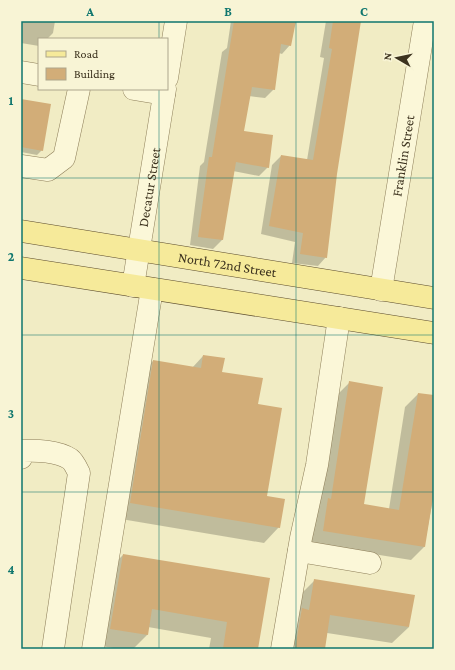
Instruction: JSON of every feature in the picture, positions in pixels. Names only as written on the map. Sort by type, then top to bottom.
[{"type":"main road","name":"North 72nd Street","points":[[21,231],[434,298]]},
{"type":"main road","points":[[21,268],[434,333]]},
{"type":"street","name":"Decatur Street","points":[[168,74],[176,21]]},
{"type":"street","name":"Franklin Street","points":[[381,290],[425,21]]},
{"type":"street","points":[[21,72],[38,75]]},
{"type":"street","points":[[21,166],[48,170],[64,158],[79,90]]},
{"type":"street","name":"Decatur Street","points":[[93,649],[142,287],[139,249],[166,90]]},
{"type":"street","points":[[282,649],[298,551],[317,465],[339,318]]},
{"type":"street","points":[[21,458],[23,451],[32,450],[59,455],[71,460],[79,473],[53,649]]},
{"type":"street","points":[[298,551],[370,563]]},
{"type":"building","points":[[234,21],[296,21],[291,46],[281,44],[275,90],[252,87],[244,131],[273,135],[269,168],[236,162],[223,240],[198,237],[209,157],[212,157]]},
{"type":"building","points":[[333,21],[361,21],[337,174],[327,258],[300,254],[303,233],[269,226],[281,155],[313,160],[332,49],[329,48]]},
{"type":"building","points":[[21,99],[51,104],[43,151],[21,147]]},
{"type":"building","points":[[203,355],[225,358],[222,372],[263,378],[258,404],[282,408],[267,496],[285,499],[280,528],[130,503],[153,360],[201,368]]},
{"type":"building","points":[[349,381],[383,387],[364,504],[399,510],[418,393],[434,395],[434,491],[425,547],[323,531],[328,498],[331,499]]},
{"type":"building","points":[[123,554],[270,578],[258,649],[223,649],[227,622],[152,609],[148,635],[110,629]]},
{"type":"building","points":[[314,579],[415,595],[409,627],[330,615],[325,649],[295,649],[302,608],[309,610]]}]
